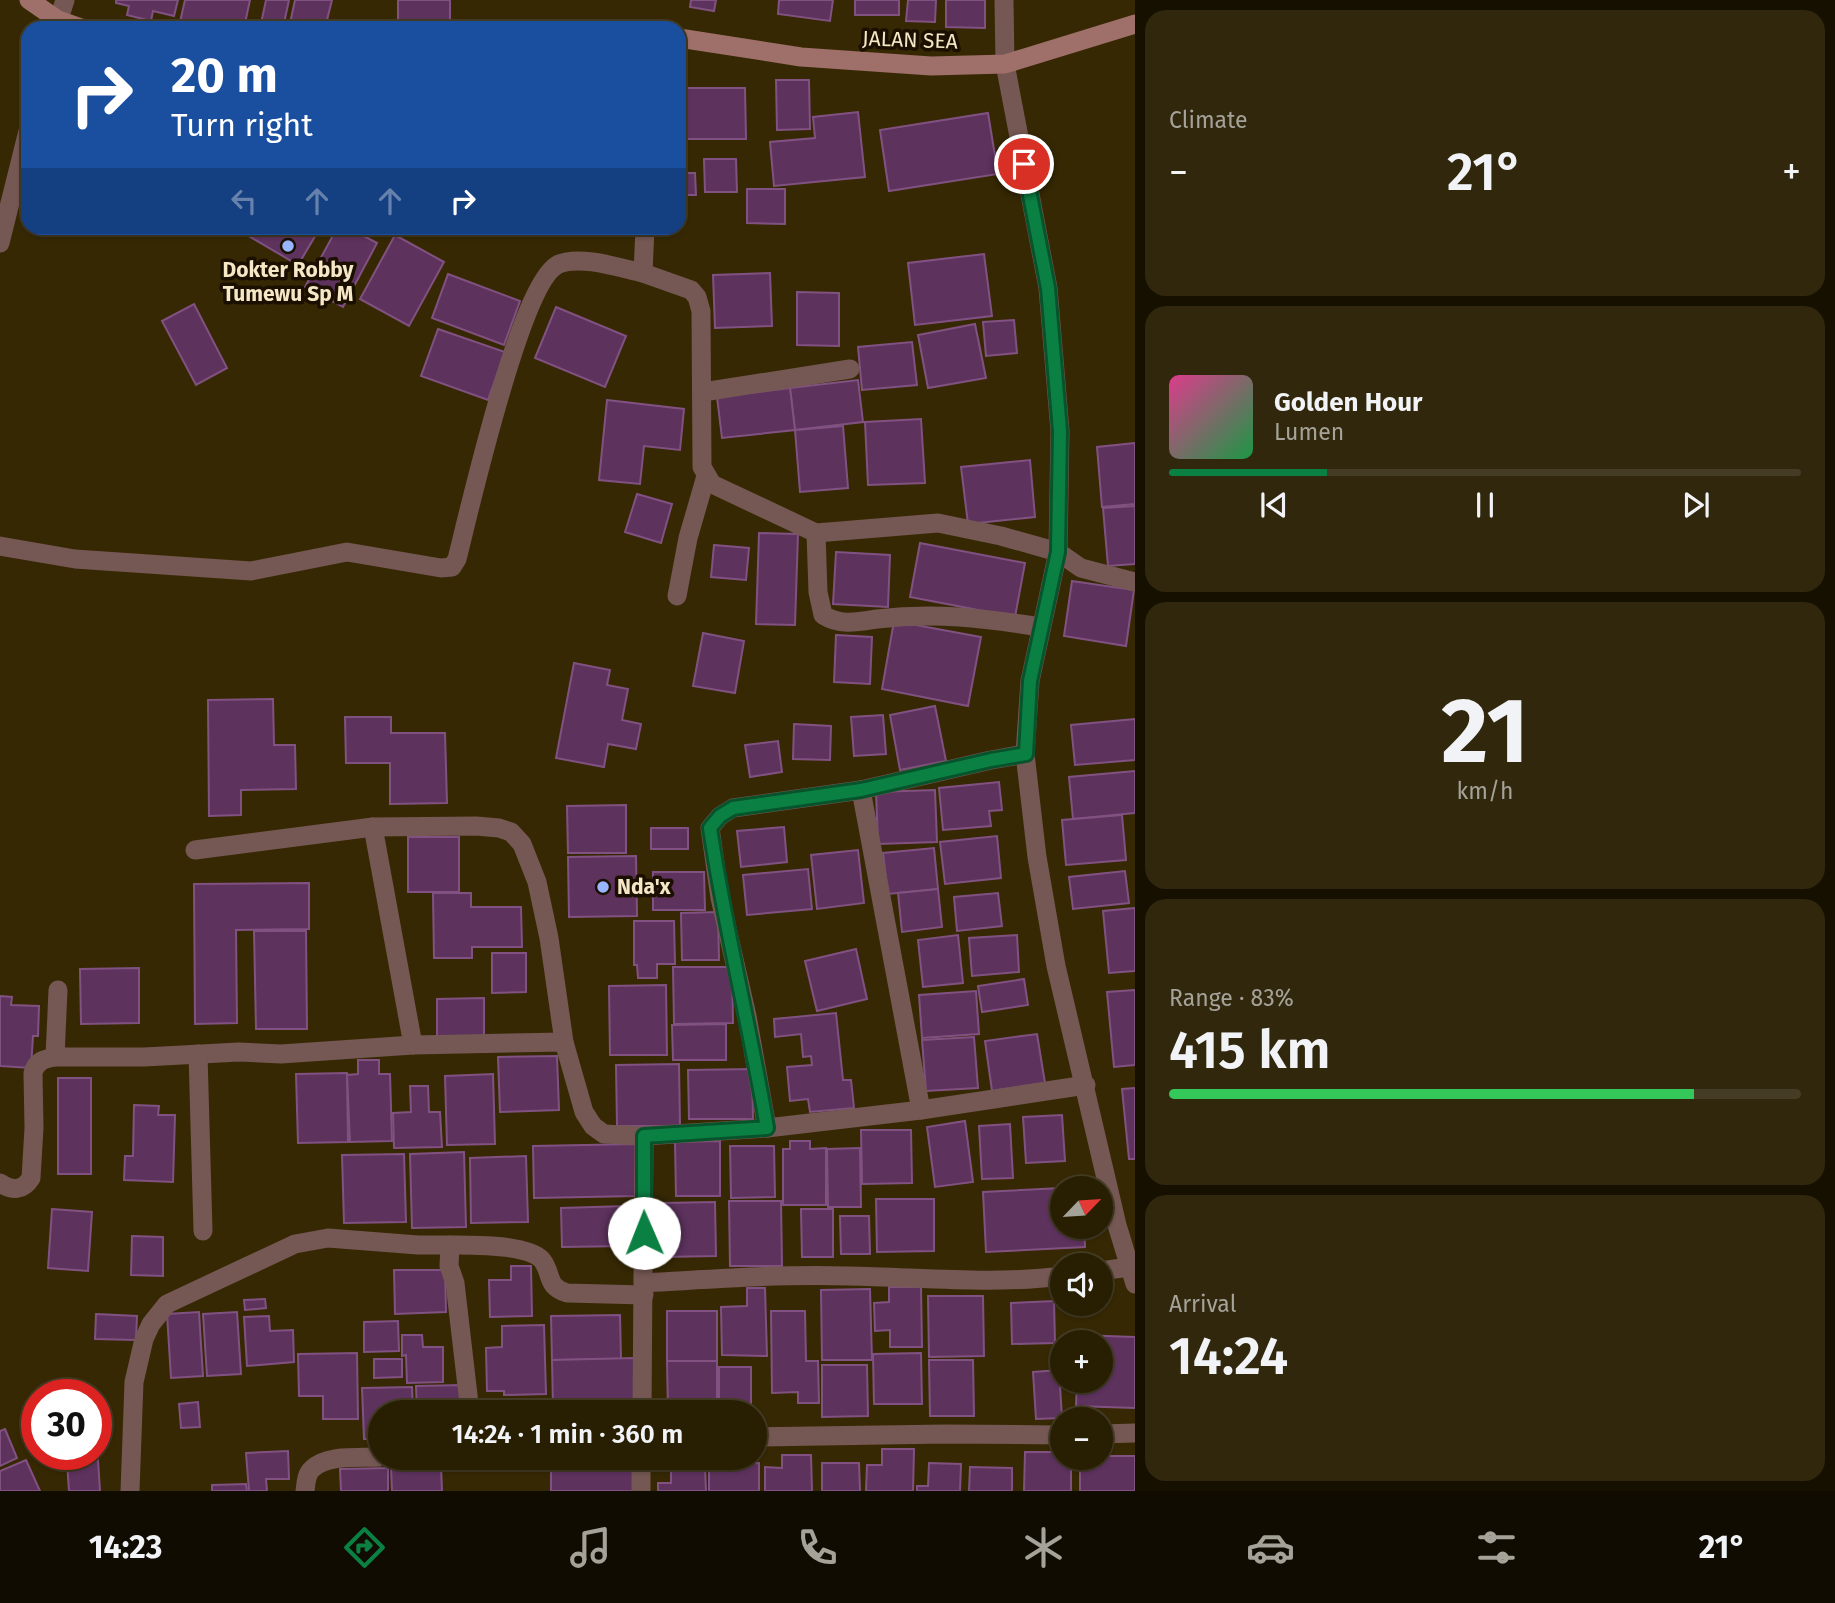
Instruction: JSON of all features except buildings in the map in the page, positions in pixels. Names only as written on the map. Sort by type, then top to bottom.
[{"type":"main road","points":[[29,0],[54,21]]},
{"type":"main road","name":"JALAN SEA","points":[[686,39],[801,57],[931,66],[1005,64],[1135,24]]},
{"type":"street","points":[[58,21],[65,0]]},
{"type":"street","points":[[1004,0],[1005,64],[1048,288],[1060,431],[1058,552],[1030,681],[1026,754],[1037,857],[1056,966],[1132,1276],[1113,1273]]},
{"type":"street","points":[[0,243],[21,159]]},
{"type":"street","points":[[643,274],[645,235]]},
{"type":"street","points":[[0,546],[75,559],[251,571],[347,552],[441,568],[452,567],[457,559],[501,394],[529,306],[545,275],[558,264],[576,261],[643,274],[691,290],[697,297],[701,311],[702,467],[712,484],[816,533],[939,523],[1002,536],[1058,552],[1081,568],[1135,582]]},
{"type":"street","points":[[703,392],[850,369]]},
{"type":"street","points":[[677,596],[688,538],[706,476]]},
{"type":"street","points":[[816,533],[818,592],[823,615],[831,620],[849,623],[908,615],[967,616],[1041,627]]},
{"type":"street","points":[[767,1128],[747,1016],[720,898],[710,828],[720,816],[733,808],[861,790],[1026,754]]},
{"type":"street","points":[[861,790],[921,1110]]},
{"type":"street","points":[[195,850],[373,827],[476,826],[511,832],[522,844],[537,882],[550,938],[564,1042],[584,1112],[593,1126],[604,1134],[644,1136],[767,1128],[921,1110],[1086,1085]]},
{"type":"street","points":[[373,827],[413,1045]]},
{"type":"street","points":[[55,1056],[58,990]]},
{"type":"street","points":[[0,1184],[10,1190],[21,1188],[31,1178],[33,1073],[35,1065],[41,1060],[55,1056],[281,1054],[413,1045],[564,1042]]},
{"type":"street","points":[[198,1054],[203,1231]]},
{"type":"street","points":[[642,1400],[644,1136]]},
{"type":"street","points":[[130,1491],[134,1382],[144,1339],[151,1324],[167,1304],[295,1244],[328,1238],[418,1245],[501,1246],[533,1255],[542,1261],[552,1284],[567,1293],[645,1289],[751,1276],[984,1279],[1050,1276]]},
{"type":"street","points":[[450,1245],[449,1266],[454,1283],[469,1400]]},
{"type":"street","points":[[1113,1434],[1135,1433]]},
{"type":"street","points":[[767,1437],[1050,1435]]},
{"type":"street","points":[[305,1491],[312,1468],[327,1460],[368,1458]]},
{"type":"street","points":[[641,1470],[641,1491]]},
{"type":"place","name":"Dokter Robby Tumewu Sp M","points":[[288,246]]},
{"type":"place","name":"Nda'x","points":[[603,887]]},
{"type":"route","points":[[644,1233],[644,1136],[767,1128],[747,1016],[720,898],[710,828],[714,821],[733,808],[805,800],[861,790],[1026,754],[1030,681],[1058,552],[1060,431],[1048,288],[1024,164]]}]
